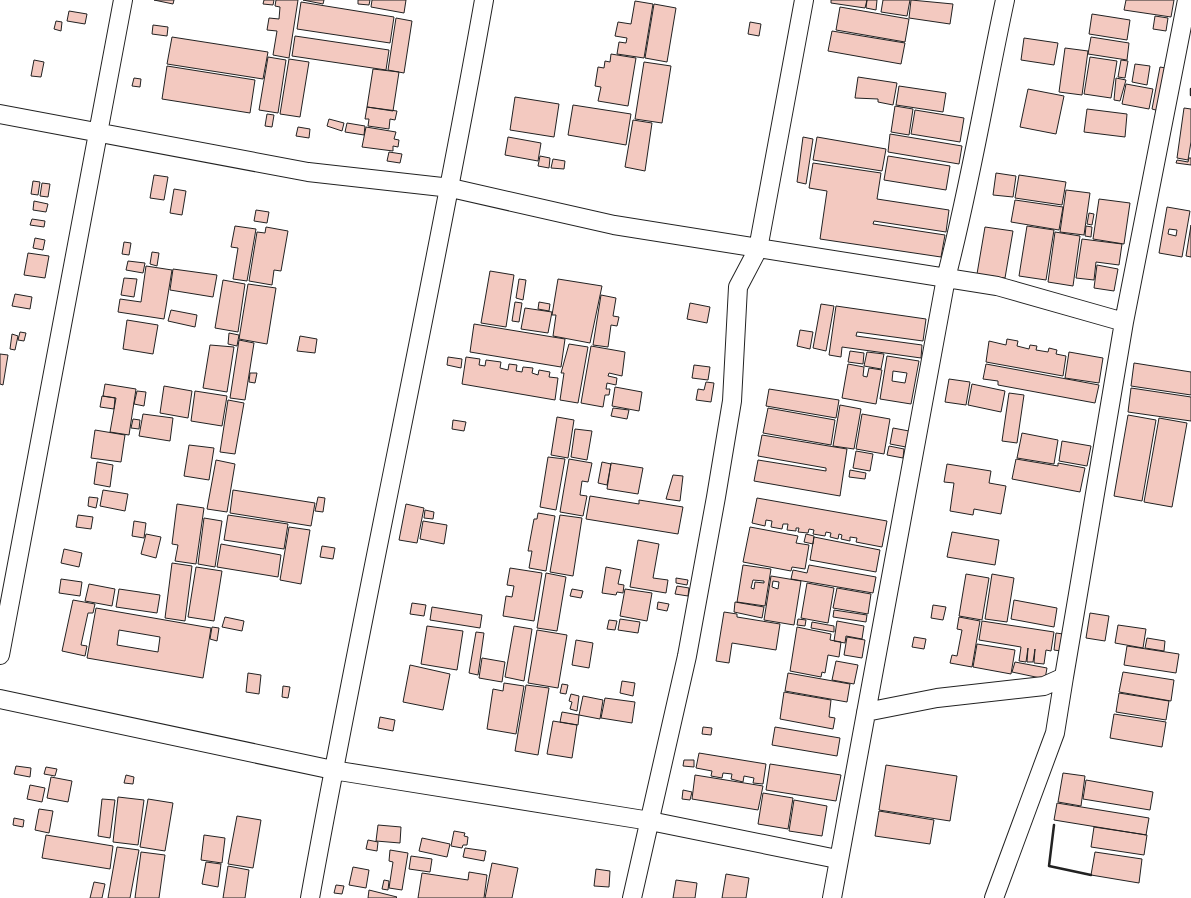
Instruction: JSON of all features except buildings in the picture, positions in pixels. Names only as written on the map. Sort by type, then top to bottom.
[{"type":"street","points":[[0,655],[123,0]]},
{"type":"street","points":[[310,898],[333,770],[451,188],[484,0]]},
{"type":"street","points":[[632,898],[688,656],[732,401],[738,287],[758,249],[804,0]]},
{"type":"street","points":[[832,898],[837,859],[946,278],[964,209],[984,96],[1005,0]]},
{"type":"street","points":[[994,898],[1055,733],[1124,322],[1186,0]]},
{"type":"street","points":[[0,114],[308,172],[451,188],[614,224],[758,249],[997,286],[1124,322]]},
{"type":"street","points":[[866,712],[937,698],[1044,686],[1064,677]]},
{"type":"street","points":[[0,699],[333,770],[650,821],[837,859]]},
{"type":"wall","points":[[1191,89],[1191,95]]},
{"type":"wall","points":[[1054,825],[1049,866],[1091,875]]}]
